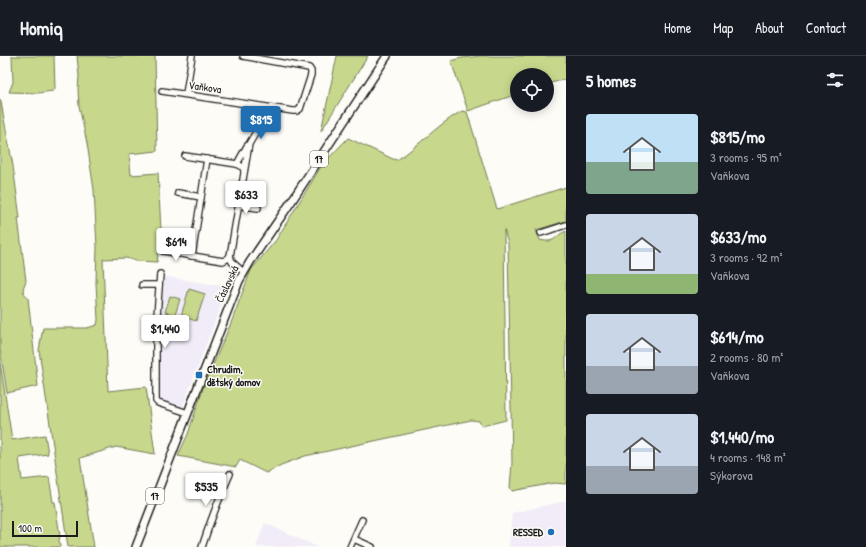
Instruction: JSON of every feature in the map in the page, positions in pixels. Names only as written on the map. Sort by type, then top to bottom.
[{"type":"main road","name":"Čáslavská","points":[[136,547],[242,270],[288,206],[387,56]]},
{"type":"street","points":[[186,94],[192,56]]},
{"type":"street","name":"Vaňkova","points":[[162,91],[269,108],[299,111],[302,106],[311,73],[310,69],[277,59],[242,56]]},
{"type":"street","points":[[237,164],[269,108]]},
{"type":"street","points":[[242,270],[232,262],[230,256],[249,144]]},
{"type":"street","points":[[185,156],[237,164],[243,168],[244,171]]},
{"type":"street","points":[[192,256],[207,159]]},
{"type":"street","points":[[178,193],[201,197]]},
{"type":"street","points":[[238,205],[258,208]]},
{"type":"street","points":[[541,233],[566,225]]},
{"type":"street","points":[[163,251],[223,261],[242,270]]},
{"type":"street","points":[[223,261],[227,260],[230,256]]},
{"type":"street","points":[[160,274],[156,330],[156,401],[188,413]]},
{"type":"street","points":[[142,285],[159,285]]},
{"type":"street","points":[[202,547],[219,497],[230,474]]},
{"type":"street","points":[[350,547],[362,520]]},
{"type":"street","points":[[354,539],[372,547]]},
{"type":"shaded area","points":[[161,276],[228,287],[182,408],[159,399],[158,330]]},
{"type":"shaded area","points":[[566,501],[566,547],[509,547],[512,513]]},
{"type":"shaded area","points":[[265,523],[317,547],[256,547]]},
{"type":"green space","points":[[12,56],[54,56],[55,89],[53,91],[38,93],[9,92],[13,82]]},
{"type":"green space","points":[[77,56],[155,56],[157,151],[129,154],[131,175],[158,173],[161,231],[157,262],[136,261],[126,258],[103,259],[108,391],[146,387],[155,454],[116,447],[80,458],[94,547],[68,547],[39,350],[43,328],[87,328],[97,325],[98,320],[96,283],[97,247],[94,190],[87,143],[79,106]]},
{"type":"green space","points":[[337,56],[368,56],[321,131]]},
{"type":"green space","points":[[482,56],[566,56],[566,79],[554,82],[554,68],[510,68],[510,96],[468,111],[451,61],[461,58]]},
{"type":"green space","points":[[0,99],[13,166],[20,218],[18,218],[26,281],[23,290],[28,298],[38,386],[7,393],[0,349]]},
{"type":"green space","points":[[462,111],[467,112],[497,209],[566,187],[566,221],[536,230],[540,240],[545,241],[552,240],[566,231],[566,484],[554,483],[512,491],[510,487],[512,463],[508,243],[504,230],[506,420],[482,426],[479,421],[471,420],[305,456],[281,465],[266,473],[240,460],[236,467],[178,456],[188,434],[203,388],[231,323],[251,270],[276,240],[322,165],[348,138],[397,160],[445,122]]},
{"type":"green space","points":[[189,289],[205,294],[196,321],[181,316]]},
{"type":"green space","points":[[170,296],[180,299],[175,315],[165,312]]},
{"type":"green space","points":[[0,362],[12,440],[45,435],[48,454],[19,458],[22,480],[49,477],[53,502],[55,502],[60,547],[0,547]]},
{"type":"place","name":"Chrudim, dětský domov","points":[[199,375]]},
{"type":"place","name":"RESSED","points":[[551,532]]}]
